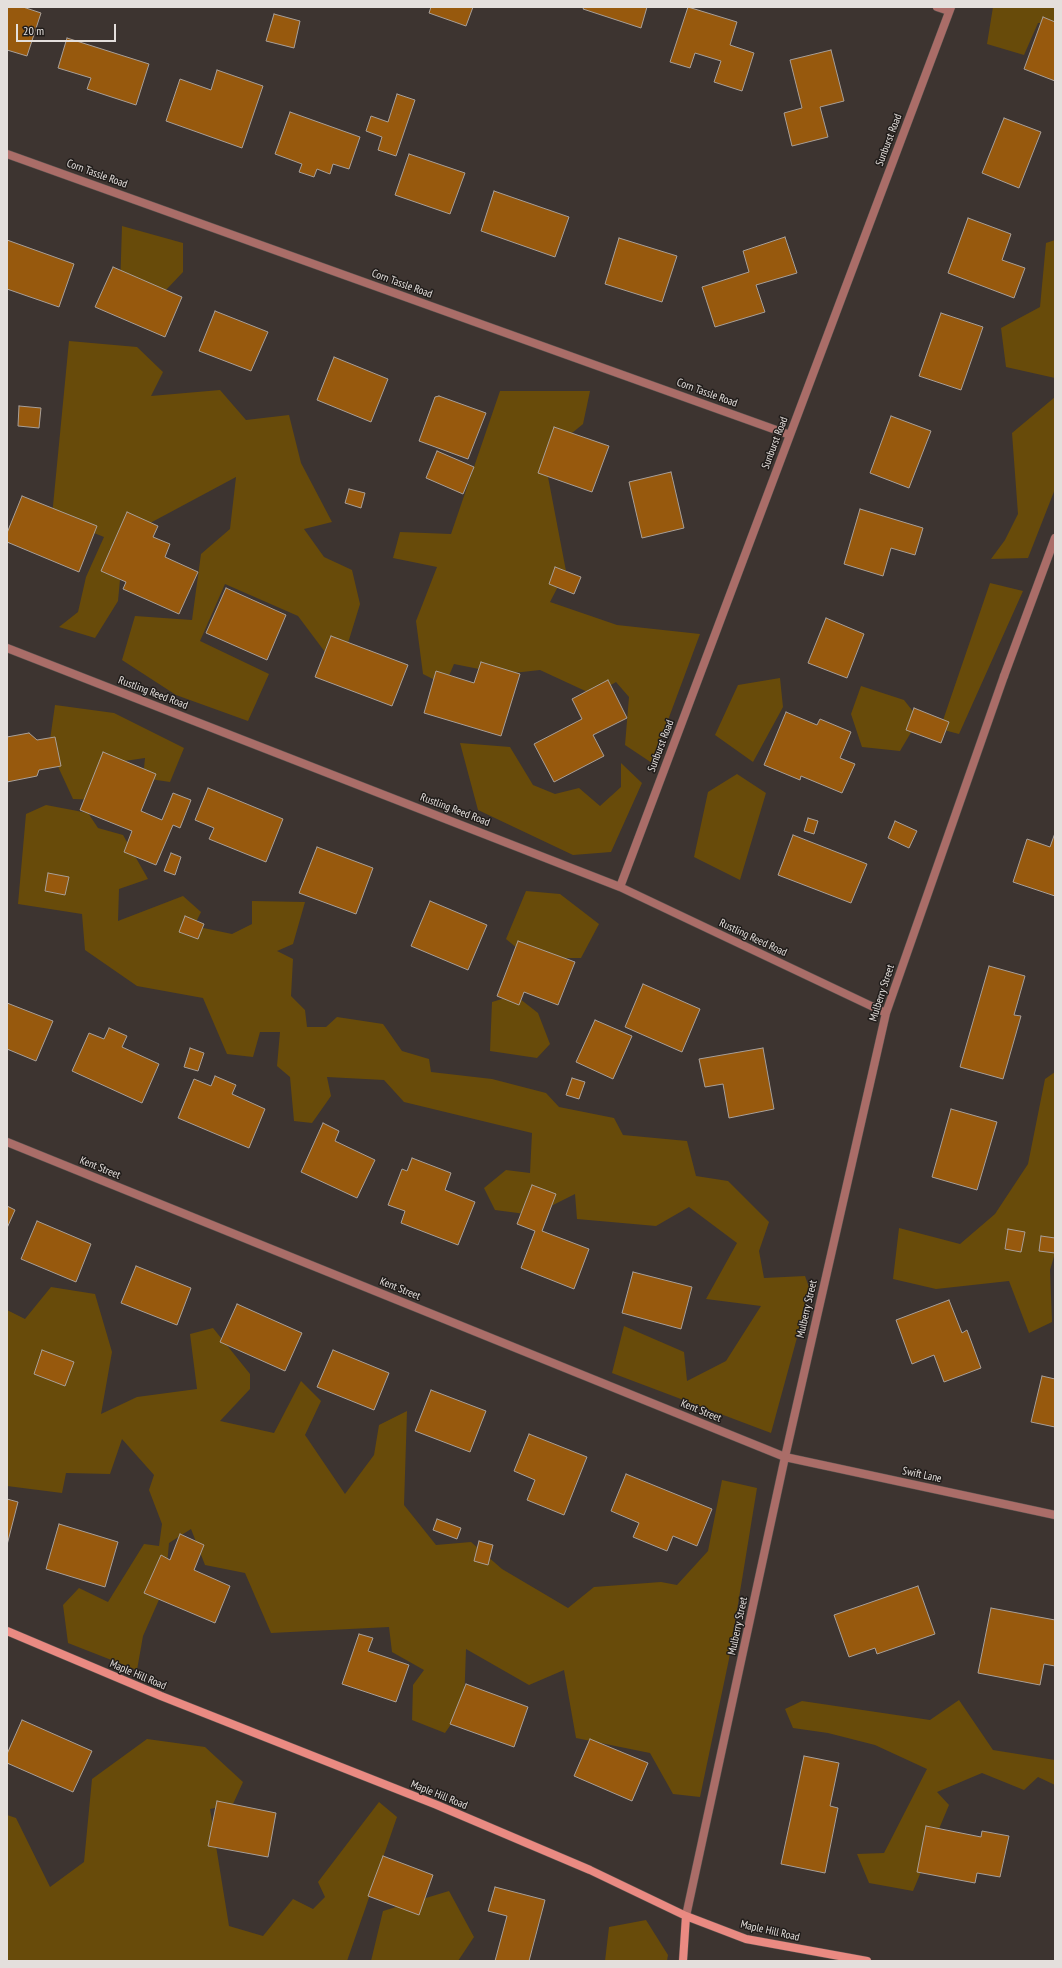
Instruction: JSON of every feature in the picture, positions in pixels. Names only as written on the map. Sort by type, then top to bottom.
[{"type":"street","points":[[937,7],[950,9]]},
{"type":"street","name":"Sunburst Road","points":[[620,887],[950,9]]},
{"type":"street","name":"Corn Tassle Road","points":[[7,154],[790,435]]},
{"type":"street","name":"Mulberry Street","points":[[683,1961],[686,1916],[785,1457],[886,1013],[1004,676],[1055,538]]},
{"type":"street","name":"Rustling Reed Road","points":[[7,648],[620,887],[886,1013]]},
{"type":"street","name":"Kent Street","points":[[7,1142],[785,1457]]},
{"type":"street","name":"Swift Lane","points":[[785,1457],[1055,1515]]},
{"type":"street","name":"Maple Hill Road","points":[[7,1631],[160,1696],[437,1805],[590,1870],[686,1916],[746,1939],[867,1961]]},
{"type":"shaded area","points":[[993,7],[1055,7],[1055,22],[1038,23],[1024,55],[987,44]]},
{"type":"shaded area","points":[[122,226],[183,243],[183,272],[166,290],[120,289]]},
{"type":"shaded area","points":[[1055,240],[1055,378],[1006,367],[1001,328],[1040,307],[1046,243]]},
{"type":"shaded area","points":[[69,341],[137,347],[163,372],[151,396],[220,390],[246,420],[289,415],[301,463],[332,522],[304,529],[324,557],[352,570],[360,604],[348,643],[325,652],[298,616],[225,584],[200,641],[269,674],[248,721],[176,695],[122,660],[135,616],[192,620],[201,554],[230,529],[236,477],[124,537],[118,601],[95,638],[59,627],[78,612],[86,577],[104,537],[52,516]]},
{"type":"shaded area","points":[[500,391],[590,391],[583,424],[544,456],[566,571],[550,602],[617,625],[700,634],[652,763],[625,745],[629,697],[616,682],[594,695],[540,670],[504,674],[454,664],[445,685],[423,674],[416,621],[437,567],[393,558],[400,532],[451,534]]},
{"type":"shaded area","points":[[1055,397],[1055,489],[1028,558],[991,559],[1005,540],[1018,514],[1012,433]]},
{"type":"shaded area","points":[[990,583],[1023,591],[959,734],[940,729]]},
{"type":"shaded area","points":[[780,678],[783,707],[753,762],[715,735],[738,685]]},
{"type":"shaded area","points":[[861,686],[904,700],[919,719],[900,751],[862,747],[851,714]]},
{"type":"shaded area","points":[[55,705],[114,713],[184,748],[170,782],[143,778],[145,758],[111,763],[101,800],[73,799],[49,747]]},
{"type":"shaded area","points":[[460,743],[510,747],[533,785],[555,794],[579,788],[600,806],[621,787],[621,763],[642,783],[611,852],[573,855],[478,810]]},
{"type":"shaded area","points":[[737,774],[766,793],[740,880],[694,857],[708,792]]},
{"type":"shaded area","points":[[46,805],[88,813],[98,828],[123,835],[148,879],[119,889],[118,921],[183,896],[201,912],[194,926],[232,934],[252,924],[252,901],[305,902],[293,944],[277,951],[293,959],[291,996],[305,1010],[307,1027],[326,1027],[337,1017],[383,1024],[402,1051],[429,1059],[431,1072],[492,1079],[546,1093],[559,1107],[614,1118],[623,1135],[687,1141],[696,1176],[728,1181],[769,1222],[759,1251],[764,1278],[805,1276],[810,1290],[771,1433],[612,1373],[624,1326],[684,1352],[687,1381],[726,1361],[761,1306],[706,1299],[737,1243],[689,1207],[656,1226],[577,1219],[575,1194],[533,1215],[495,1210],[484,1188],[506,1170],[530,1173],[532,1133],[404,1102],[384,1080],[327,1077],[331,1096],[312,1123],[294,1121],[290,1077],[277,1066],[280,1032],[260,1032],[253,1057],[227,1054],[203,998],[137,986],[85,950],[82,914],[18,904],[26,814]]},
{"type":"shaded area","points":[[526,891],[560,894],[599,924],[581,958],[529,958],[506,939]]},
{"type":"shaded area","points":[[515,995],[538,1013],[550,1044],[537,1058],[490,1051],[492,1002]]},
{"type":"shaded area","points":[[1055,1072],[1055,1253],[1050,1270],[1052,1322],[1029,1333],[1009,1281],[936,1289],[893,1279],[899,1228],[960,1244],[995,1214],[1028,1164],[1045,1079]]},
{"type":"shaded area","points":[[51,1287],[95,1294],[112,1352],[101,1414],[137,1397],[197,1389],[190,1334],[213,1328],[250,1374],[250,1389],[220,1421],[274,1433],[301,1381],[321,1401],[305,1435],[345,1494],[374,1455],[379,1425],[407,1411],[404,1505],[436,1545],[471,1542],[502,1569],[568,1608],[594,1587],[661,1582],[677,1585],[708,1551],[722,1480],[757,1488],[729,1659],[700,1797],[673,1794],[650,1753],[576,1738],[564,1670],[529,1685],[466,1649],[464,1705],[445,1733],[412,1720],[413,1685],[424,1670],[392,1652],[389,1627],[271,1633],[245,1573],[205,1565],[191,1529],[169,1543],[165,1586],[143,1636],[137,1670],[68,1643],[63,1605],[79,1588],[108,1602],[144,1544],[159,1546],[162,1524],[149,1490],[154,1475],[122,1439],[110,1474],[66,1473],[62,1493],[7,1486],[7,1310],[25,1319]]},
{"type":"shaded area","points":[[959,1700],[993,1750],[1055,1760],[1055,1785],[1038,1777],[1024,1790],[982,1773],[937,1792],[949,1805],[913,1891],[869,1883],[857,1854],[884,1853],[927,1769],[875,1745],[828,1733],[793,1728],[785,1709],[802,1701],[930,1720]]},
{"type":"shaded area","points":[[147,1739],[205,1747],[243,1782],[233,1804],[210,1809],[229,1926],[263,1936],[293,1899],[313,1909],[325,1897],[318,1882],[379,1802],[397,1817],[347,1961],[7,1961],[7,1815],[16,1818],[50,1887],[84,1862],[92,1779]]},
{"type":"shaded area","points":[[449,1891],[474,1937],[458,1961],[371,1961],[383,1911]]},
{"type":"shaded area","points":[[646,1920],[668,1955],[667,1961],[605,1961],[609,1927]]},
{"type":"building","points":[[7,7],[23,7],[41,13],[27,56],[7,50]]},
{"type":"building","points":[[431,7],[473,7],[466,26],[429,13]]},
{"type":"building","points":[[584,7],[647,7],[641,28],[583,9]]},
{"type":"building","points":[[688,7],[737,22],[730,45],[754,53],[742,91],[714,82],[721,61],[695,53],[690,68],[670,62]]},
{"type":"building","points":[[274,14],[300,21],[294,48],[266,41]]},
{"type":"building","points":[[1043,17],[1055,22],[1055,81],[1024,69]]},
{"type":"building","points":[[67,38],[149,64],[136,105],[87,89],[91,78],[58,68]]},
{"type":"building","points":[[831,50],[844,101],[820,107],[828,137],[792,146],[784,113],[802,108],[790,60]]},
{"type":"building","points":[[217,70],[263,86],[242,148],[166,121],[180,79],[211,90]]},
{"type":"building","points":[[397,94],[415,100],[396,156],[378,150],[382,137],[366,131],[371,116],[388,122]]},
{"type":"building","points":[[290,112],[360,137],[349,169],[333,164],[330,174],[317,169],[314,177],[299,172],[302,164],[275,154]]},
{"type":"building","points":[[1004,118],[1041,132],[1019,188],[982,173]]},
{"type":"building","points":[[409,154],[465,173],[450,214],[395,195]]},
{"type":"building","points":[[494,191],[569,217],[555,257],[481,231]]},
{"type":"building","points":[[968,218],[1011,234],[1002,260],[1025,268],[1014,298],[948,273]]},
{"type":"building","points":[[785,237],[797,273],[756,285],[765,312],[715,327],[702,287],[749,272],[743,251]]},
{"type":"building","points":[[619,238],[677,256],[662,302],[605,284]]},
{"type":"building","points":[[7,240],[74,264],[59,307],[7,289]]},
{"type":"building","points":[[113,267],[182,297],[165,337],[95,307]]},
{"type":"building","points":[[215,311],[268,332],[251,371],[199,351]]},
{"type":"building","points":[[941,313],[983,327],[961,390],[919,376]]},
{"type":"building","points":[[334,357],[388,379],[371,422],[317,400]]},
{"type":"building","points":[[439,396],[486,413],[468,459],[419,441],[435,397]]},
{"type":"building","points":[[19,406],[41,408],[39,428],[18,426]]},
{"type":"building","points":[[891,416],[931,431],[909,488],[870,473]]},
{"type":"building","points":[[554,427],[609,446],[592,492],[538,473]]},
{"type":"building","points":[[437,451],[474,467],[463,494],[426,478]]},
{"type":"building","points":[[671,472],[684,528],[642,538],[629,482]]},
{"type":"building","points":[[349,489],[365,493],[361,508],[345,503]]},
{"type":"building","points":[[22,496],[97,526],[79,572],[7,542],[7,533]]},
{"type":"building","points":[[860,509],[923,528],[915,555],[891,548],[883,576],[844,564]]},
{"type":"building","points":[[127,512],[158,526],[153,537],[170,544],[165,557],[198,572],[179,614],[123,589],[126,582],[101,571]]},
{"type":"building","points":[[555,567],[581,577],[574,594],[549,584]]},
{"type":"building","points":[[226,588],[286,615],[267,660],[206,633]]},
{"type":"building","points":[[826,618],[864,634],[847,678],[808,663]]},
{"type":"building","points":[[331,636],[408,665],[392,706],[315,677]]},
{"type":"building","points":[[481,662],[520,674],[501,736],[424,713],[436,671],[474,683]]},
{"type":"building","points":[[608,680],[627,718],[593,735],[604,756],[554,782],[534,744],[582,719],[572,699]]},
{"type":"building","points":[[914,708],[949,722],[941,743],[906,730]]},
{"type":"building","points":[[786,712],[817,725],[820,719],[851,732],[840,758],[855,764],[842,793],[801,776],[800,780],[764,765]]},
{"type":"building","points":[[29,733],[37,740],[55,737],[61,766],[39,770],[37,776],[7,782],[7,737]]},
{"type":"building","points":[[103,752],[156,774],[141,811],[162,820],[173,793],[191,800],[180,828],[173,825],[156,865],[124,852],[132,831],[80,810]]},
{"type":"building","points":[[208,788],[283,819],[266,862],[209,839],[214,828],[195,820]]},
{"type":"building","points":[[808,818],[818,821],[814,834],[804,831]]},
{"type":"building","points":[[895,821],[917,831],[909,848],[888,838]]},
{"type":"building","points":[[1055,833],[1055,896],[1013,882],[1027,839],[1050,847]]},
{"type":"building","points":[[793,835],[867,864],[851,903],[778,875]]},
{"type":"building","points":[[317,847],[373,868],[356,914],[299,893]]},
{"type":"building","points":[[171,853],[181,857],[175,875],[164,871]]},
{"type":"building","points":[[48,873],[69,877],[65,895],[45,891]]},
{"type":"building","points":[[430,901],[487,925],[468,970],[411,946]]},
{"type":"building","points":[[185,916],[204,924],[198,939],[179,932]]},
{"type":"building","points":[[518,941],[575,962],[558,1005],[524,992],[519,1005],[497,996]]},
{"type":"building","points":[[989,966],[1025,976],[1014,1015],[1021,1016],[1003,1079],[960,1067]]},
{"type":"building","points":[[643,984],[700,1009],[682,1052],[625,1027]]},
{"type":"building","points":[[7,1003],[53,1021],[36,1061],[7,1049]]},
{"type":"building","points":[[595,1020],[632,1036],[613,1079],[576,1062]]},
{"type":"building","points":[[109,1028],[127,1036],[122,1047],[159,1064],[142,1103],[72,1071],[89,1033],[104,1039]]},
{"type":"building","points":[[190,1048],[204,1053],[198,1071],[184,1067]]},
{"type":"building","points":[[763,1048],[774,1109],[729,1118],[723,1084],[705,1087],[699,1059]]},
{"type":"building","points":[[215,1076],[236,1085],[232,1094],[265,1109],[249,1148],[178,1118],[194,1079],[211,1086]]},
{"type":"building","points":[[572,1078],[585,1082],[579,1099],[566,1095]]},
{"type":"building","points":[[951,1109],[997,1122],[977,1190],[932,1177]]},
{"type":"building","points":[[323,1123],[339,1131],[335,1141],[375,1160],[357,1198],[301,1172]]},
{"type":"building","points":[[412,1158],[451,1173],[445,1190],[475,1202],[458,1245],[401,1223],[405,1211],[388,1205],[402,1169],[407,1171]]},
{"type":"building","points":[[532,1185],[556,1194],[542,1231],[589,1249],[574,1289],[521,1268],[535,1231],[517,1224]]},
{"type":"building","points":[[7,1206],[15,1210],[7,1228]]},
{"type":"building","points":[[37,1221],[91,1244],[76,1282],[21,1259]]},
{"type":"building","points":[[1008,1229],[1025,1232],[1021,1252],[1005,1249]]},
{"type":"building","points":[[1041,1236],[1055,1238],[1055,1253],[1039,1251]]},
{"type":"building","points":[[136,1266],[191,1288],[177,1325],[121,1303]]},
{"type":"building","points":[[633,1272],[692,1287],[681,1329],[622,1313]]},
{"type":"building","points":[[949,1300],[962,1333],[967,1330],[981,1368],[944,1382],[934,1355],[912,1364],[896,1320]]},
{"type":"building","points":[[237,1304],[302,1333],[285,1371],[220,1342]]},
{"type":"building","points":[[42,1350],[74,1362],[65,1386],[34,1374]]},
{"type":"building","points":[[333,1350],[389,1373],[374,1410],[317,1387]]},
{"type":"building","points":[[1042,1376],[1055,1379],[1055,1427],[1031,1422]]},
{"type":"building","points":[[431,1390],[486,1411],[470,1452],[415,1431]]},
{"type":"building","points":[[529,1434],[587,1457],[564,1515],[527,1500],[535,1480],[514,1471]]},
{"type":"building","points":[[626,1474],[712,1509],[697,1546],[673,1536],[667,1551],[633,1537],[639,1523],[611,1511]]},
{"type":"building","points":[[7,1499],[18,1502],[7,1545]]},
{"type":"building","points":[[437,1519],[461,1528],[457,1539],[433,1530]]},
{"type":"building","points":[[59,1524],[118,1542],[105,1587],[46,1569]]},
{"type":"building","points":[[180,1534],[204,1545],[194,1570],[230,1586],[215,1623],[144,1593],[161,1555],[170,1560]]},
{"type":"building","points":[[479,1541],[493,1545],[488,1565],[474,1561]]},
{"type":"building","points":[[918,1586],[935,1634],[877,1654],[875,1648],[849,1657],[834,1615]]},
{"type":"building","points":[[991,1608],[1055,1620],[1055,1666],[1044,1664],[1040,1685],[978,1673]]},
{"type":"building","points":[[359,1634],[373,1638],[368,1651],[409,1665],[396,1702],[342,1684]]},
{"type":"building","points":[[466,1684],[528,1707],[514,1747],[450,1724]]},
{"type":"building","points":[[22,1720],[92,1751],[73,1792],[7,1763],[7,1754]]},
{"type":"building","points":[[590,1739],[648,1763],[632,1801],[574,1776]]},
{"type":"building","points":[[804,1756],[839,1763],[830,1806],[838,1808],[825,1873],[781,1864]]},
{"type":"building","points":[[217,1801],[276,1813],[268,1857],[208,1846]]},
{"type":"building","points":[[926,1826],[981,1837],[982,1831],[1009,1836],[1000,1877],[977,1873],[975,1883],[917,1872]]},
{"type":"building","points":[[383,1856],[433,1875],[419,1915],[368,1896]]},
{"type":"building","points":[[495,1887],[545,1900],[529,1961],[495,1961],[507,1916],[488,1911]]}]
